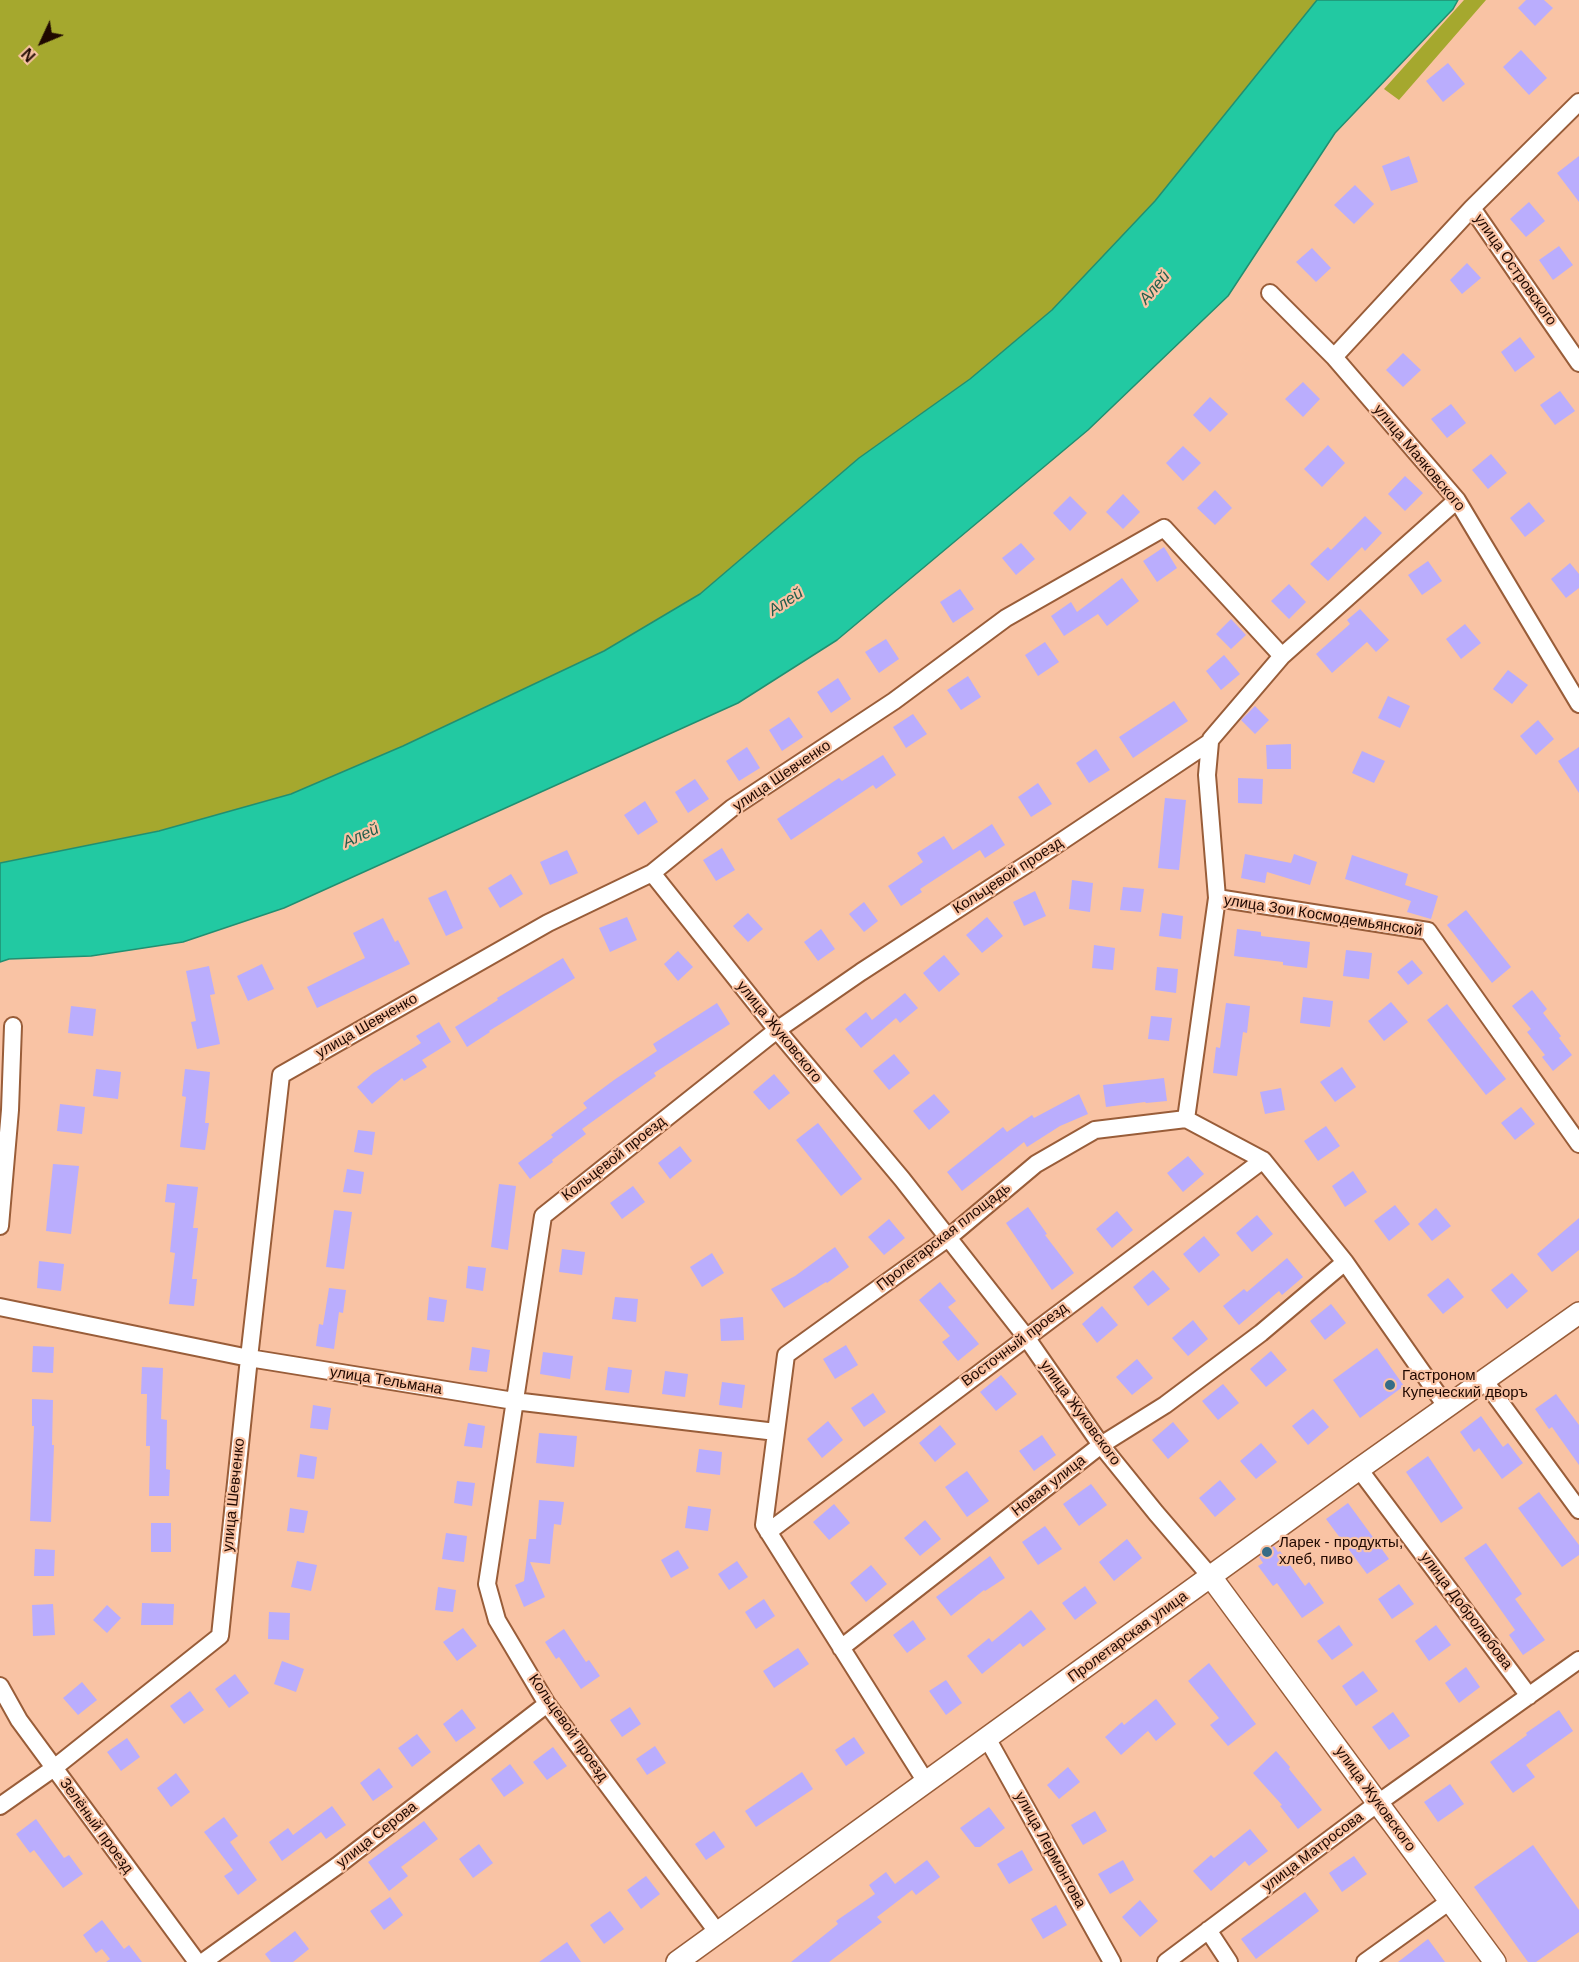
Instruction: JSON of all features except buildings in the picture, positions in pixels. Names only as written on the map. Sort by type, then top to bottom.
[{"type":"street","points":[[1334,357],[1472,208],[1579,102]]},
{"type":"street","name":"улица Островского","points":[[1472,208],[1579,363]]},
{"type":"street","name":"улица Маяковского","points":[[1270,293],[1334,357],[1457,500],[1579,704]]},
{"type":"street","name":"Кольцевой проезд","points":[[718,1933],[547,1704],[498,1620],[487,1584],[543,1216],[777,1030],[1210,742],[1282,656],[1457,500]]},
{"type":"street","name":"улица Шевченко","points":[[0,1806],[54,1768],[220,1636],[281,1075],[548,923],[652,873],[732,808],[894,701],[1006,618],[1164,528],[1282,656]]},
{"type":"street","points":[[1210,742],[1207,775],[1217,898]]},
{"type":"street","name":"улица Жуковского","points":[[652,873],[777,1030],[902,1179],[1026,1337],[1101,1445],[1211,1577],[1495,1962]]},
{"type":"street","name":"улица Зои Космодемьянской","points":[[1186,1119],[1217,898],[1428,931],[1579,1144]]},
{"type":"street","points":[[0,1226],[10,1110],[14,1026]]},
{"type":"street","points":[[1186,1119],[1263,1160],[1345,1262],[1446,1407]]},
{"type":"street","name":"Пролетарская площадь","points":[[926,1782],[764,1525],[786,1355],[948,1238],[1036,1164],[1095,1130],[1186,1119]]},
{"type":"street","name":"Восточный проезд","points":[[768,1532],[1263,1160]]},
{"type":"street","name":"Новая улица","points":[[841,1648],[1101,1445],[1183,1392],[1262,1333],[1345,1262]]},
{"type":"street","name":"улица Тельмана","points":[[0,1307],[249,1358],[514,1401],[776,1432]]},
{"type":"street","name":"Пролетарская улица","points":[[677,1962],[1359,1469],[1579,1313]]},
{"type":"street","points":[[1484,1380],[1579,1510]]},
{"type":"street","name":"улица Добролюбова","points":[[1359,1469],[1529,1696]]},
{"type":"street","name":"улица Матросова","points":[[1166,1962],[1378,1803],[1579,1660]]},
{"type":"street","name":"Зелёный проезд","points":[[0,1686],[19,1720],[197,1962]]},
{"type":"street","name":"улица Серова","points":[[203,1962],[337,1866],[547,1704]]},
{"type":"street","name":"улица Лермонтова","points":[[987,1738],[1112,1962]]},
{"type":"street","points":[[1365,1962],[1450,1901]]},
{"type":"street","points":[[1208,1930],[1229,1962]]},
{"type":"shaded area","points":[[0,0],[1317,0],[1155,201],[1052,310],[970,379],[859,458],[700,594],[604,651],[403,746],[291,794],[159,831],[0,863]]},
{"type":"shaded area","points":[[1464,0],[1486,0],[1399,100],[1384,89]]},
{"type":"water","name":"Алей","points":[[1317,0],[1458,0],[1453,9],[1335,133],[1228,296],[1088,430],[837,640],[738,703],[284,908],[183,942],[91,956],[9,959],[0,962],[0,863],[159,831],[291,794],[403,746],[604,651],[700,594],[859,458],[970,379],[1052,310],[1155,201]]},
{"type":"place","name":"Гастроном Купеческий дворъ","points":[[1390,1385]]},
{"type":"place","name":"Ларек - продукты, хлеб, пиво","points":[[1267,1552]]}]
